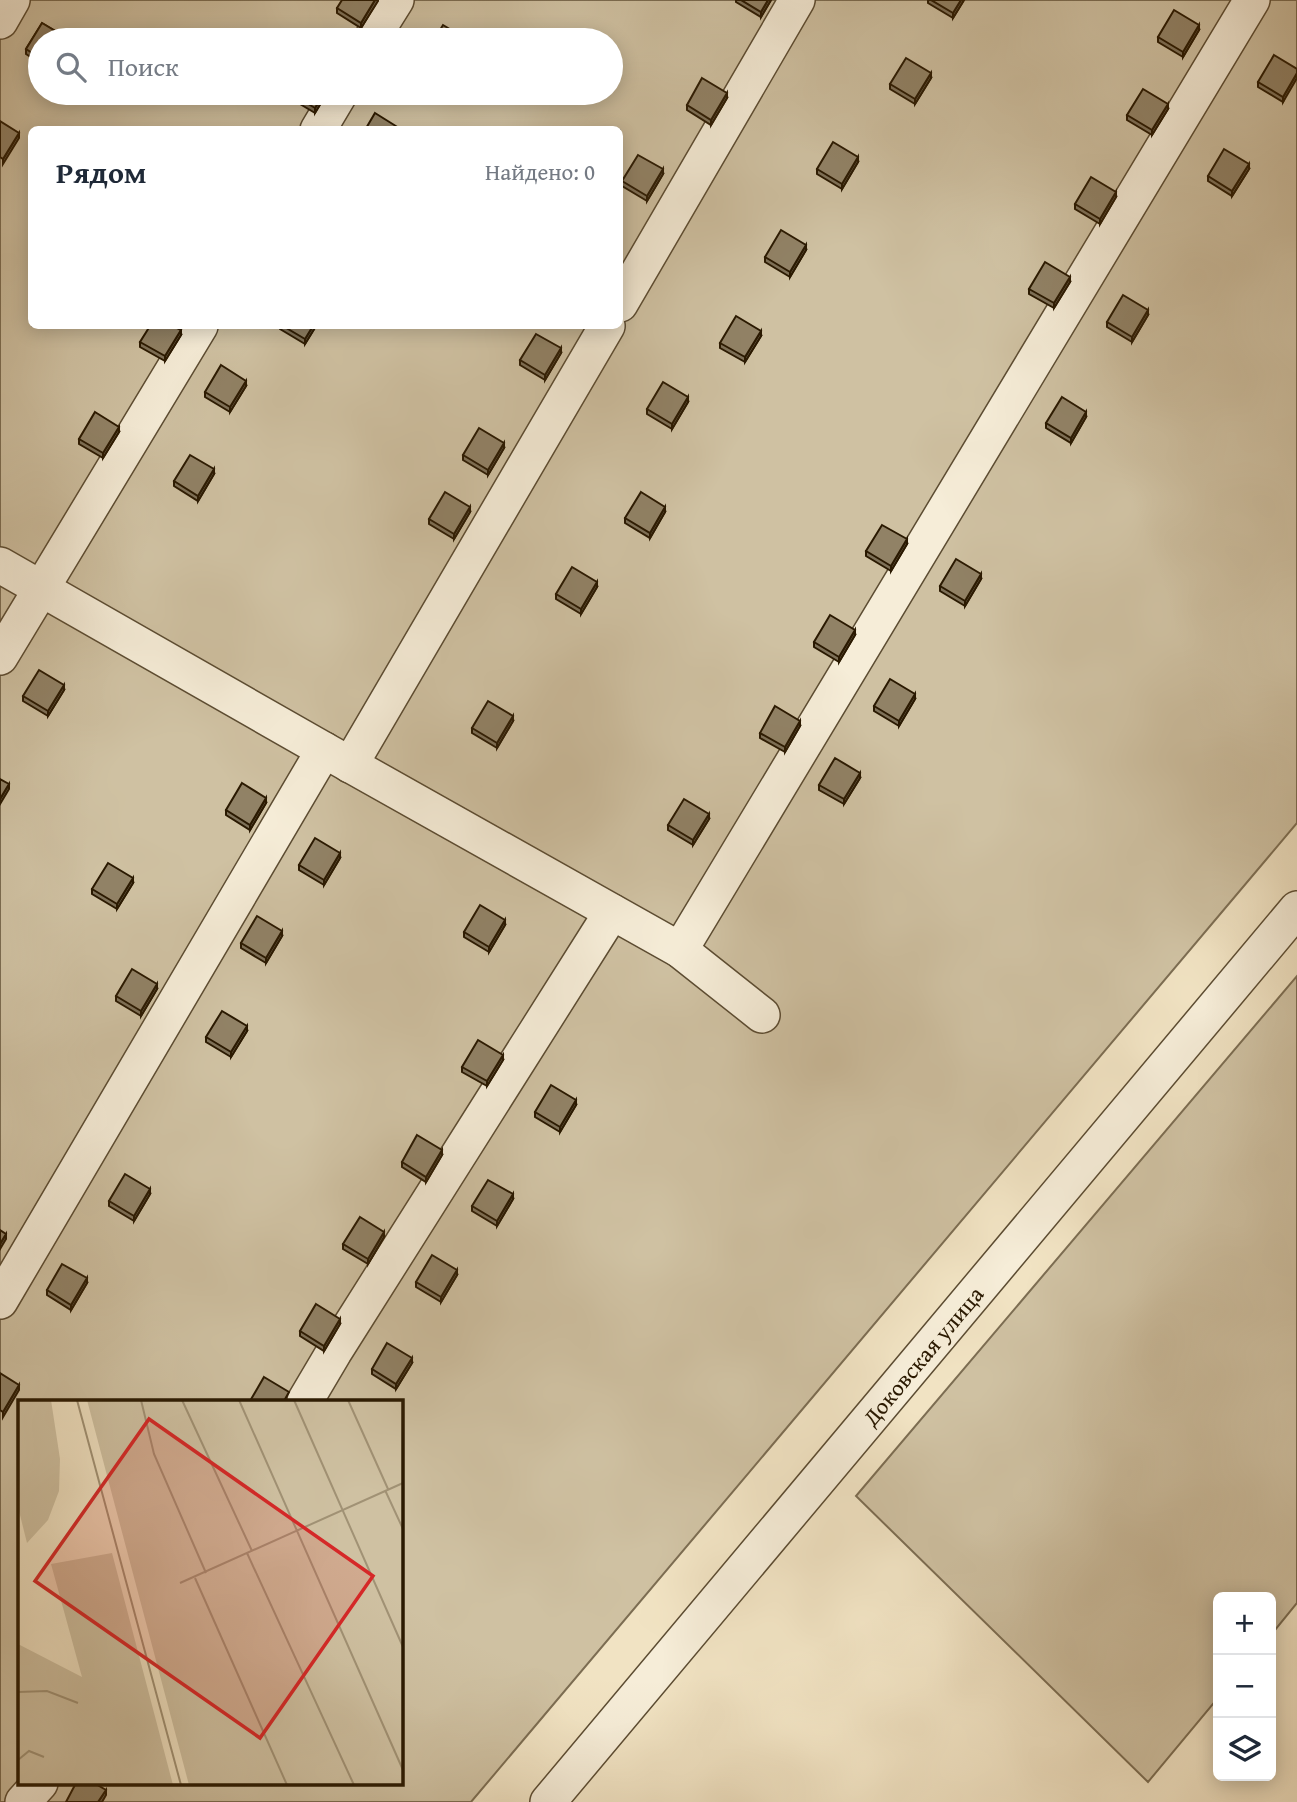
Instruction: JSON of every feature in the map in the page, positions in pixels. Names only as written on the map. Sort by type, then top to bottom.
[{"type":"street","points":[[0,21],[12,0]]},
{"type":"street","points":[[378,28],[396,0]]},
{"type":"street","points":[[623,299],[797,0]]},
{"type":"street","points":[[680,950],[1252,0]]},
{"type":"street","points":[[320,126],[333,105]]},
{"type":"street","points":[[0,657],[198,329]]},
{"type":"street","points":[[0,1301],[605,329]]},
{"type":"street","points":[[0,565],[680,950],[762,1015]]},
{"type":"street","name":"Доковская улица","points":[[548,1802],[1297,909]]},
{"type":"street","points":[[306,1400],[612,912]]},
{"type":"street","points":[[23,1802],[39,1784]]},
{"type":"shaded area","points":[[0,0],[1297,0],[1297,823],[471,1802],[0,1802]]},
{"type":"shaded area","points":[[1297,976],[1297,1603],[1276,1629],[1276,1592],[1213,1592],[1213,1704],[1148,1782],[856,1496]]},
{"type":"building","points":[[342,0],[375,0],[361,23],[337,8]]},
{"type":"building","points":[[741,0],[768,0],[761,12]]},
{"type":"building","points":[[931,0],[961,0],[953,13]]},
{"type":"building","points":[[1174,10],[1199,25],[1183,52],[1158,37]]},
{"type":"building","points":[[1274,55],[1297,69],[1283,97],[1258,82]]},
{"type":"building","points":[[906,58],[931,73],[915,99],[890,84]]},
{"type":"building","points":[[702,78],[727,93],[711,120],[687,105]]},
{"type":"building","points":[[1143,89],[1168,104],[1152,130],[1127,115]]},
{"type":"building","points":[[375,113],[396,126],[367,126]]},
{"type":"building","points":[[0,121],[19,133],[3,159],[0,157]]},
{"type":"building","points":[[833,142],[858,157],[842,184],[817,169]]},
{"type":"building","points":[[1224,149],[1249,164],[1232,191],[1208,176]]},
{"type":"building","points":[[638,155],[663,169],[647,196],[623,179]]},
{"type":"building","points":[[1091,177],[1116,192],[1100,219],[1075,204]]},
{"type":"building","points":[[781,230],[806,245],[790,272],[765,257]]},
{"type":"building","points":[[1045,262],[1070,277],[1054,303],[1029,289]]},
{"type":"building","points":[[1123,295],[1148,310],[1132,337],[1107,322]]},
{"type":"building","points":[[736,316],[761,331],[745,357],[720,343]]},
{"type":"building","points":[[148,329],[181,330],[165,356],[140,342]]},
{"type":"building","points":[[288,329],[311,329],[305,339]]},
{"type":"building","points":[[536,334],[561,348],[545,375],[520,360]]},
{"type":"building","points":[[221,365],[246,381],[230,407],[205,392]]},
{"type":"building","points":[[663,382],[688,397],[672,424],[647,409]]},
{"type":"building","points":[[1062,397],[1086,412],[1071,438],[1046,423]]},
{"type":"building","points":[[95,412],[119,427],[103,453],[79,439]]},
{"type":"building","points":[[479,428],[504,443],[488,470],[463,455]]},
{"type":"building","points":[[190,455],[214,469],[198,496],[174,481]]},
{"type":"building","points":[[445,492],[470,507],[454,534],[429,519]]},
{"type":"building","points":[[641,492],[665,507],[650,533],[625,518]]},
{"type":"building","points":[[882,525],[907,539],[891,566],[866,551]]},
{"type":"building","points":[[956,559],[981,574],[965,601],[940,586]]},
{"type":"building","points":[[572,567],[597,582],[581,609],[556,594]]},
{"type":"building","points":[[830,615],[855,630],[839,657],[814,642]]},
{"type":"building","points":[[39,670],[64,685],[48,711],[23,696]]},
{"type":"building","points":[[890,679],[915,694],[899,721],[874,706]]},
{"type":"building","points":[[488,701],[513,716],[497,743],[472,728]]},
{"type":"building","points":[[775,706],[800,721],[785,747],[760,733]]},
{"type":"building","points":[[835,758],[860,773],[844,799],[819,785]]},
{"type":"building","points":[[0,779],[9,784],[0,799]]},
{"type":"building","points":[[242,783],[266,798],[250,825],[226,810]]},
{"type":"building","points":[[684,799],[709,814],[693,840],[668,825]]},
{"type":"building","points":[[315,838],[340,853],[324,880],[299,865]]},
{"type":"building","points":[[108,863],[133,878],[117,904],[92,889]]},
{"type":"building","points":[[480,905],[505,920],[489,947],[464,932]]},
{"type":"building","points":[[257,916],[282,931],[266,958],[241,943]]},
{"type":"building","points":[[132,969],[157,984],[141,1011],[116,996]]},
{"type":"building","points":[[222,1011],[247,1026],[231,1052],[206,1037]]},
{"type":"building","points":[[478,1040],[503,1055],[487,1081],[462,1067]]},
{"type":"building","points":[[551,1085],[576,1100],[560,1127],[535,1112]]},
{"type":"building","points":[[417,1135],[442,1150],[426,1177],[402,1162]]},
{"type":"building","points":[[125,1174],[150,1189],[134,1216],[109,1201]]},
{"type":"building","points":[[488,1180],[513,1194],[497,1221],[472,1206]]},
{"type":"building","points":[[360,1217],[384,1232],[368,1259],[343,1244]]},
{"type":"building","points":[[0,1230],[6,1234],[0,1244]]},
{"type":"building","points":[[432,1255],[457,1270],[441,1297],[416,1282]]},
{"type":"building","points":[[62,1264],[87,1278],[71,1305],[47,1290]]},
{"type":"building","points":[[316,1304],[340,1319],[324,1346],[300,1331]]},
{"type":"building","points":[[387,1343],[412,1358],[396,1384],[372,1369]]},
{"type":"building","points":[[0,1373],[19,1385],[3,1412],[0,1410]]},
{"type":"building","points":[[264,1377],[289,1392],[285,1400],[251,1400]]},
{"type":"building","points":[[75,1784],[96,1784],[106,1790],[98,1802],[66,1802]]}]
